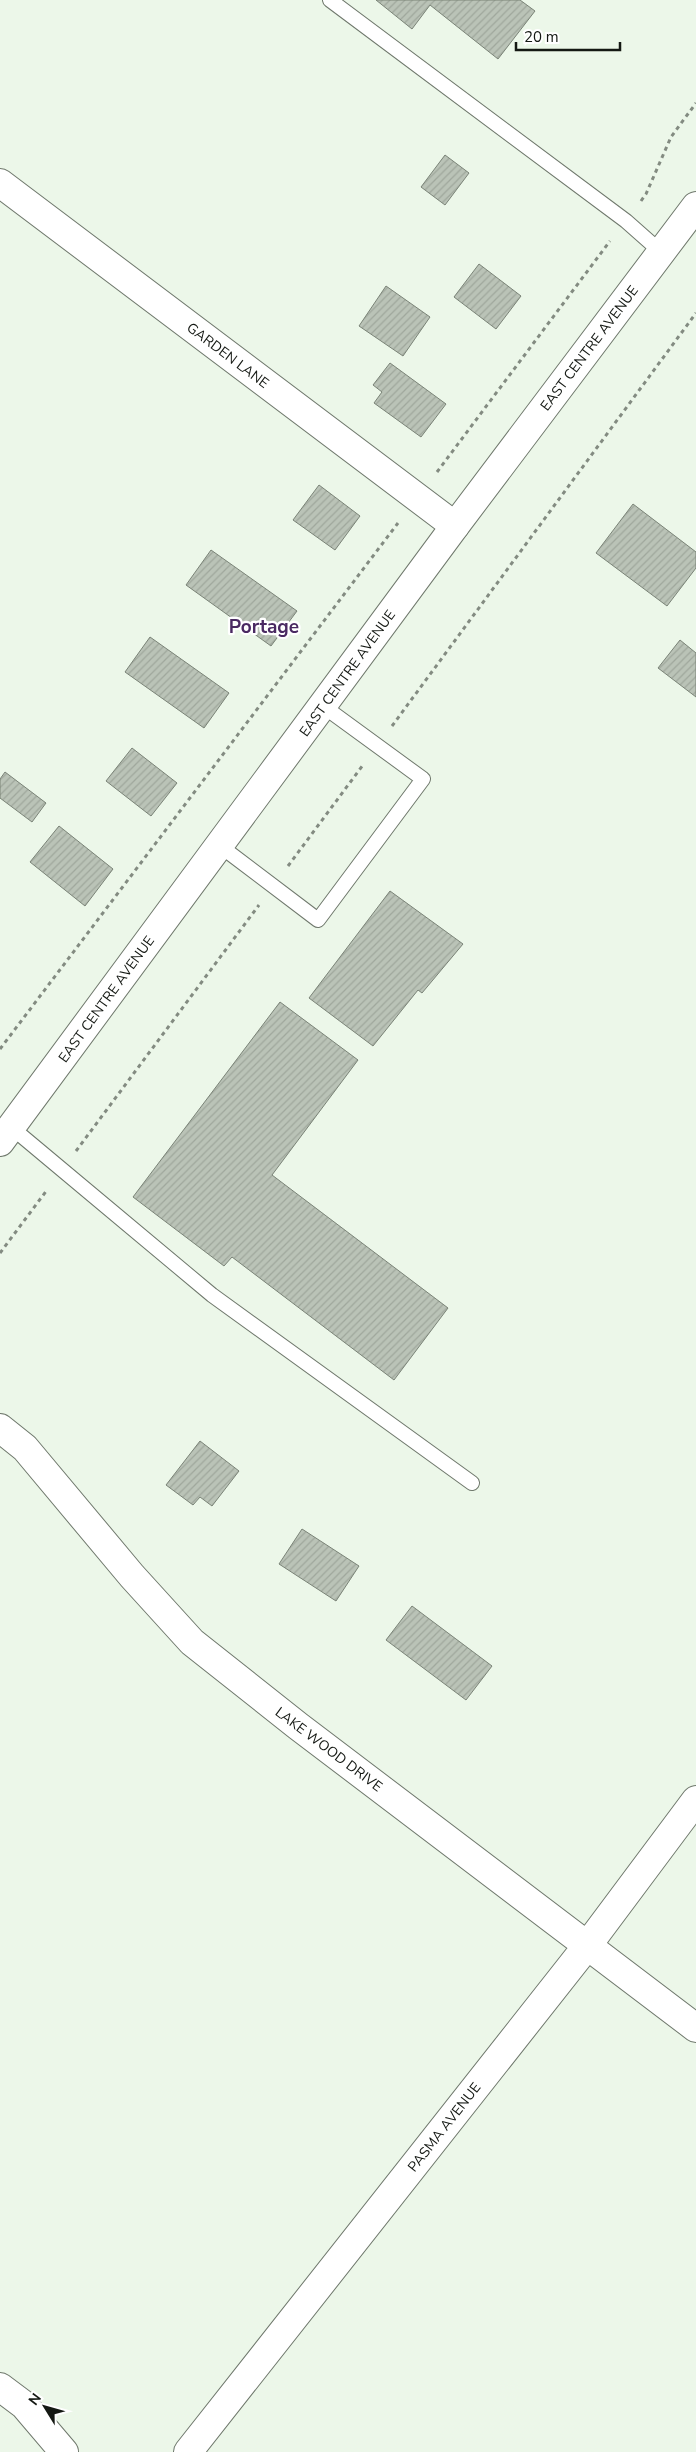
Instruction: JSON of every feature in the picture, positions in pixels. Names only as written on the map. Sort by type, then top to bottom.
[{"type":"street","name":"GARDEN LANE","points":[[0,183],[455,526]]},
{"type":"street","name":"EAST CENTRE AVENUE","points":[[6,1134],[455,526],[696,206]]},
{"type":"street","name":"LAKE WOOD DRIVE","points":[[0,1428],[25,1448],[132,1576],[192,1642],[306,1732],[696,2028]]},
{"type":"street","name":"PASMA AVENUE","points":[[188,2452],[587,1946],[696,1800]]},
{"type":"street","points":[[0,2387],[24,2405],[64,2452]]},
{"type":"lane","points":[[330,0],[626,221],[661,252]]},
{"type":"lane","points":[[219,845],[318,920],[324,912],[422,779],[323,706]]},
{"type":"lane","points":[[6,1134],[62,1170],[212,1295],[472,1484]]},
{"type":"path","points":[[0,1048],[646,194],[670,137],[696,104]]},
{"type":"path","points":[[0,1253],[696,314]]},
{"type":"building","points":[[376,0],[520,0],[535,11],[498,59],[430,5],[412,29]]},
{"type":"building","points":[[445,155],[469,173],[445,205],[421,187]]},
{"type":"building","points":[[479,264],[521,296],[496,329],[454,297]]},
{"type":"building","points":[[386,286],[430,317],[403,356],[359,326]]},
{"type":"building","points":[[390,363],[446,404],[421,437],[374,403],[382,392],[373,385]]},
{"type":"building","points":[[319,485],[360,516],[335,550],[293,520]]},
{"type":"building","points":[[633,504],[696,552],[696,568],[667,606],[596,553]]},
{"type":"building","points":[[211,550],[297,611],[271,646],[186,585]]},
{"type":"building","points":[[150,637],[229,693],[204,728],[125,672]]},
{"type":"building","points":[[680,640],[696,653],[696,697],[658,668]]},
{"type":"building","points":[[132,748],[177,783],[151,816],[106,781]]},
{"type":"building","points":[[5,772],[46,803],[32,822],[0,798],[0,779]]},
{"type":"building","points":[[59,826],[113,869],[85,906],[30,862]]},
{"type":"building","points":[[390,891],[463,944],[422,993],[418,990],[373,1046],[309,998]]},
{"type":"building","points":[[280,1002],[358,1060],[272,1175],[448,1308],[394,1380],[232,1257],[224,1266],[133,1197]]},
{"type":"building","points":[[200,1441],[239,1471],[212,1506],[200,1497],[193,1505],[166,1485]]},
{"type":"building","points":[[302,1529],[359,1566],[336,1601],[279,1564]]},
{"type":"building","points":[[412,1606],[492,1666],[466,1700],[386,1640]]},
{"type":"district","name":"Portage","points":[[264,626]]}]
